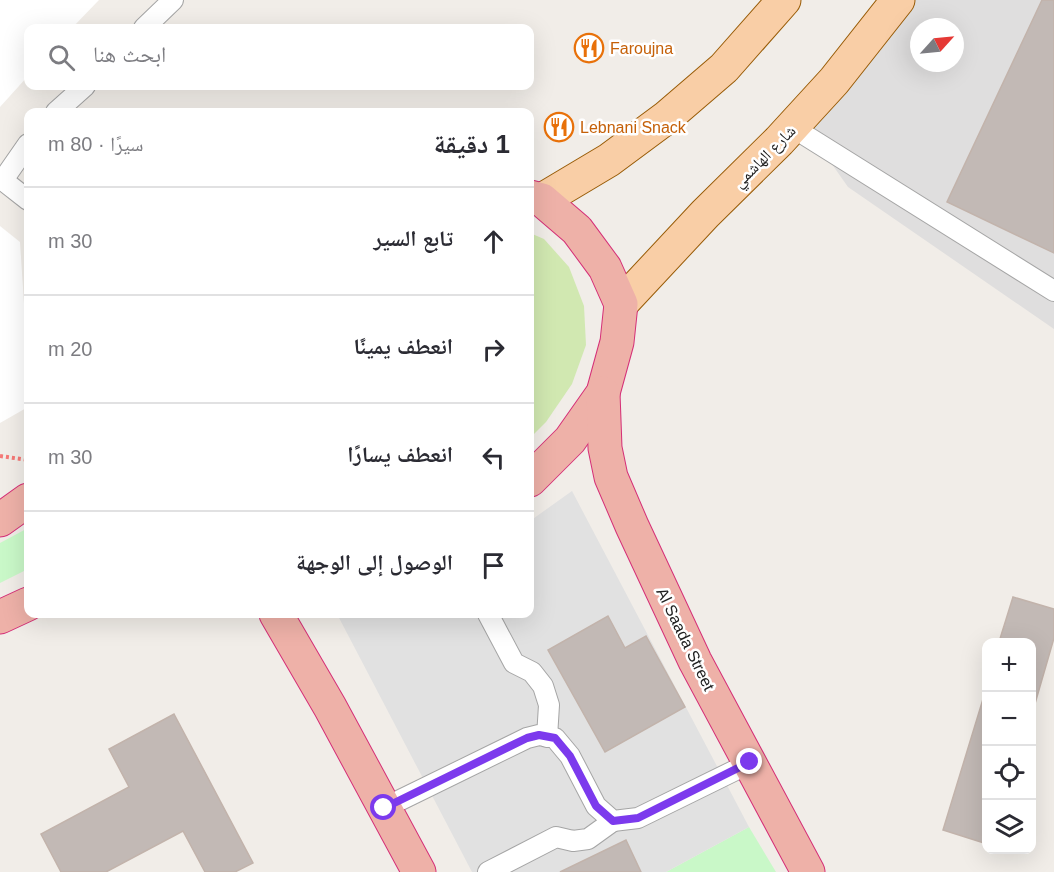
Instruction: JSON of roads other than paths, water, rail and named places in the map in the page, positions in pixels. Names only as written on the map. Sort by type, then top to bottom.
[{"type":"highway","points":[[534,476],[570,440],[603,393],[617,342],[621,304],[605,268],[577,230],[536,198]]},
{"type":"highway","name":"Al Saada Street","points":[[603,393],[605,448],[611,477],[695,661],[808,872]]},
{"type":"highway","points":[[0,520],[24,503]]},
{"type":"highway","points":[[0,617],[24,606]]},
{"type":"highway","points":[[278,618],[330,706],[418,872]]},
{"type":"main road","points":[[536,198],[609,160],[667,117],[724,68],[784,0]]},
{"type":"main road","name":"شارع الهاشمي","points":[[621,304],[834,81],[898,0]]},
{"type":"lane","points":[[148,24],[173,0]]},
{"type":"lane","points":[[61,108],[81,90]]},
{"type":"lane","points":[[792,127],[1054,291]]},
{"type":"lane","points":[[24,149],[1,179],[24,197]]},
{"type":"lane","points":[[490,618],[514,663],[532,672],[543,686],[549,705],[547,737]]},
{"type":"lane","points":[[384,808],[527,738],[539,735],[555,738],[570,756],[596,806],[613,821]]},
{"type":"lane","points":[[488,872],[556,837],[573,841],[588,839],[613,821],[638,818],[750,762]]},
{"type":"place","name":"Faroujna","points":[[589,48]]},
{"type":"place","name":"Lebnani Snack","points":[[559,127]]}]
